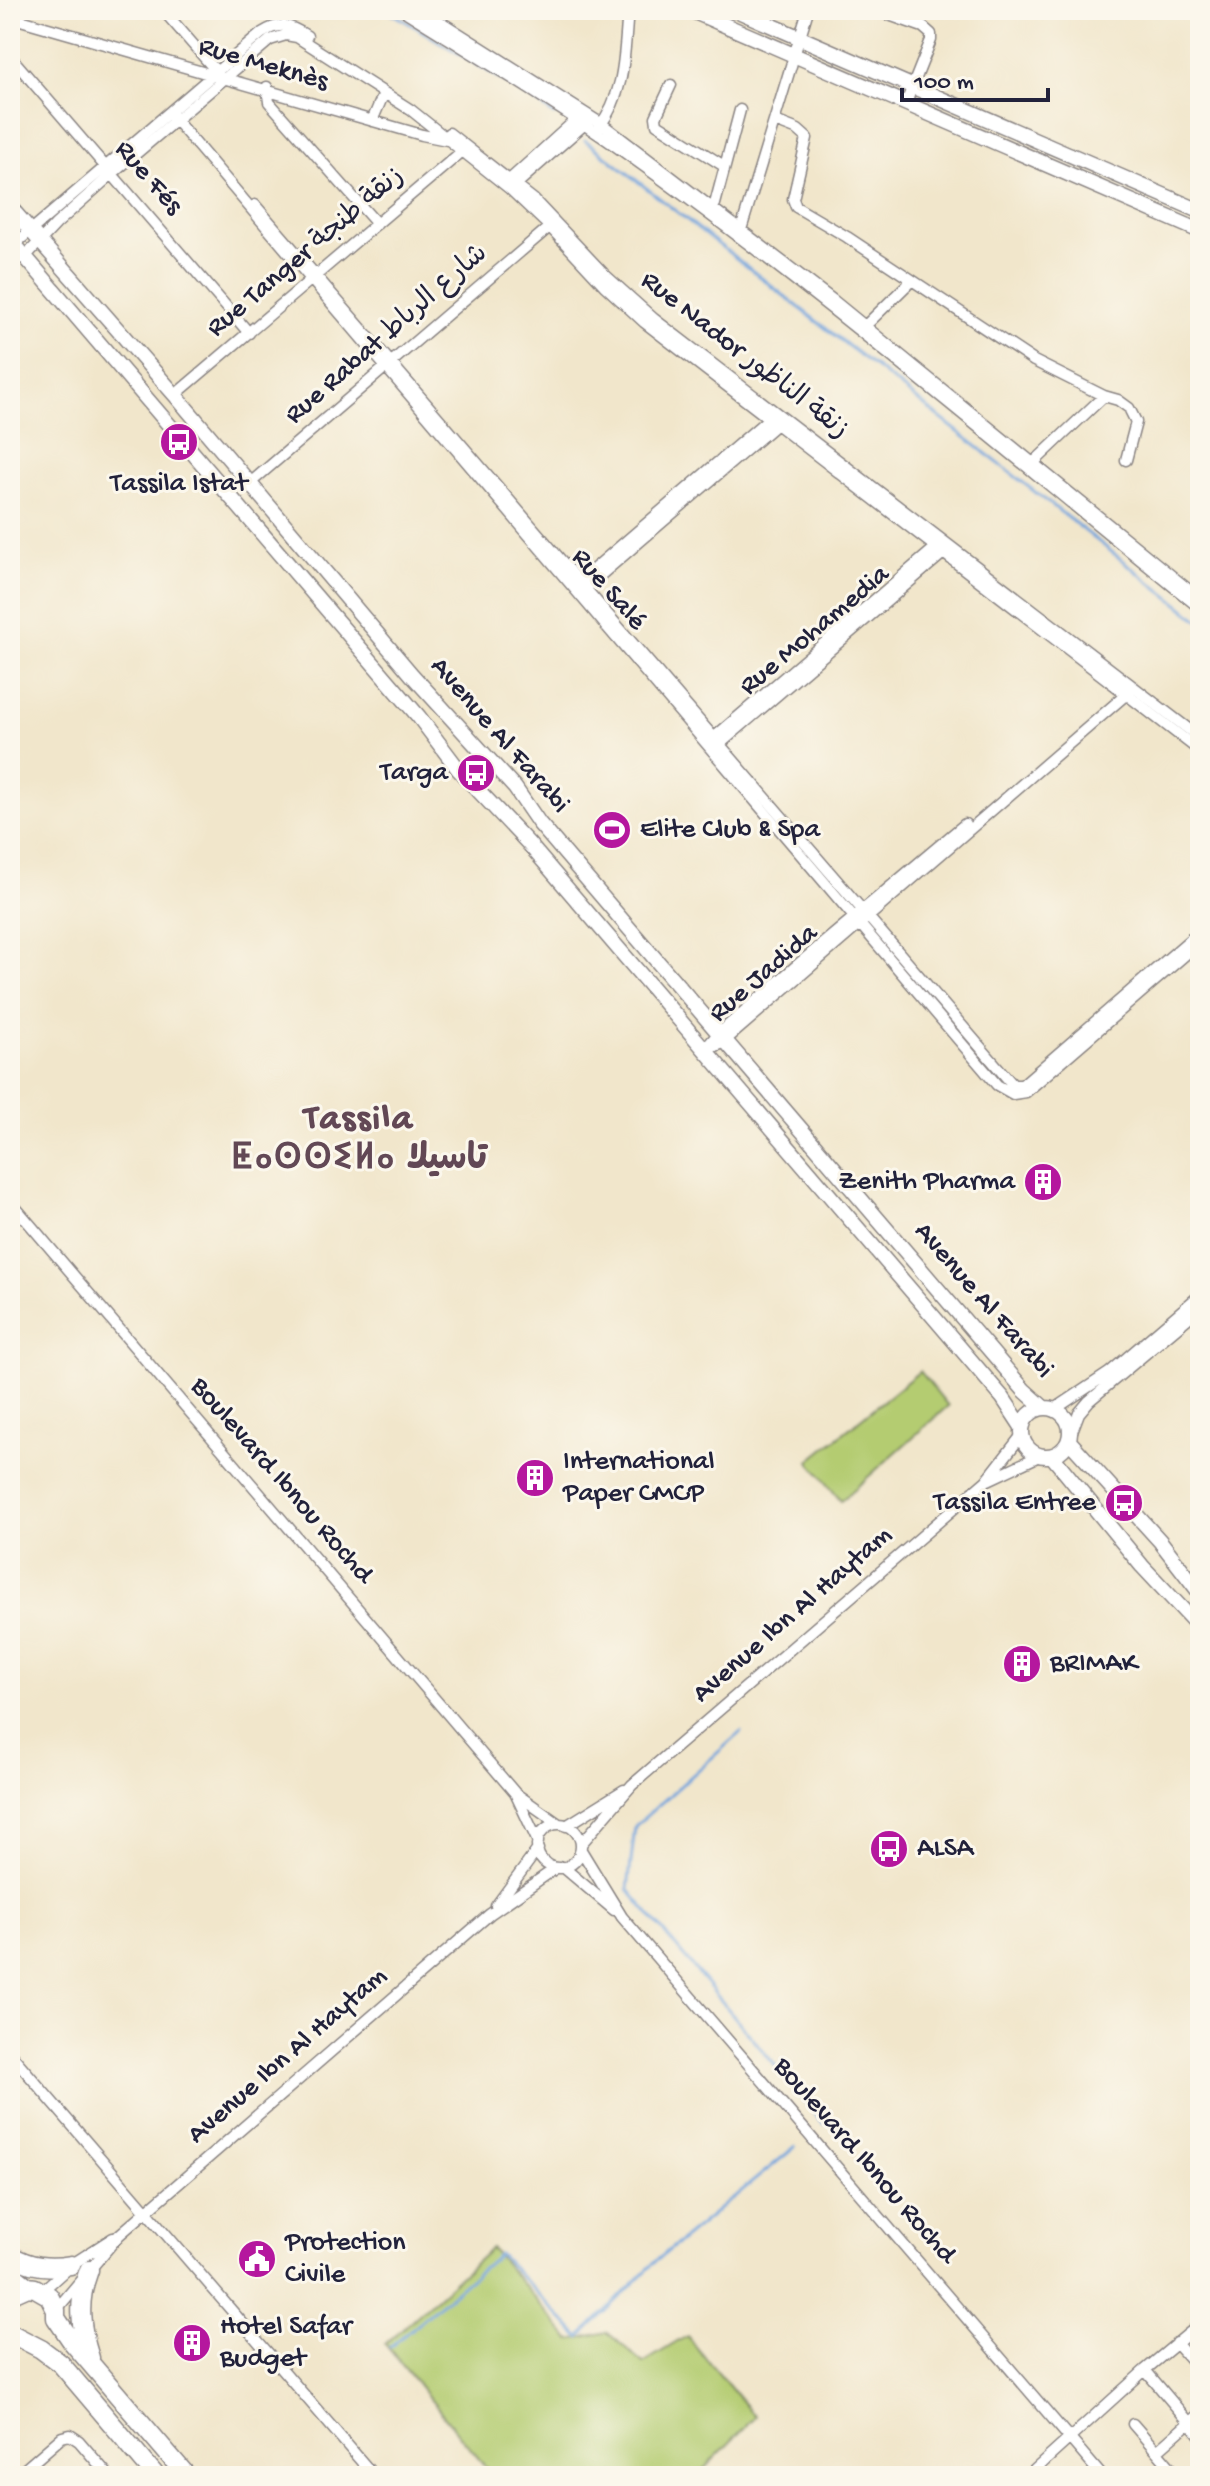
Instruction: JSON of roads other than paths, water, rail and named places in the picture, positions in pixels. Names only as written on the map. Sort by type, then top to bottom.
[{"type":"highway","points":[[10,2255],[43,2268],[80,2268],[81,2321],[96,2372]]},
{"type":"highway","points":[[10,2273],[49,2296],[56,2314],[96,2372],[187,2476]]},
{"type":"highway","points":[[10,2295],[35,2289]]},
{"type":"highway","points":[[13,2340],[37,2340],[44,2336],[54,2325],[56,2314]]},
{"type":"highway","points":[[13,2340],[76,2382],[156,2476]]},
{"type":"street","name":"Rue Meknès","points":[[10,10],[267,89],[453,141]]},
{"type":"street","points":[[163,10],[220,75]]},
{"type":"street","points":[[403,10],[589,121]]},
{"type":"street","points":[[422,10],[589,121],[708,210],[862,328],[1200,599]]},
{"type":"street","points":[[510,184],[615,101],[622,77],[628,10]]},
{"type":"street","points":[[690,10],[714,15],[795,56],[1200,231]]},
{"type":"street","points":[[736,10],[1200,211]]},
{"type":"street","points":[[739,234],[808,10]]},
{"type":"street","points":[[875,10],[923,27],[931,34],[906,103]]},
{"type":"street","name":"Rue Meknès","points":[[10,17],[220,75]]},
{"type":"street","name":"Rue Nador زنقة الناظور","points":[[266,36],[279,24],[295,28],[415,105],[453,141]]},
{"type":"street","points":[[10,261],[25,257],[110,171],[266,36]]},
{"type":"street","name":"Rue Nador زنقة الناظور","points":[[266,36],[297,37],[384,93],[510,184],[637,305],[776,418],[1128,689],[1200,751]]},
{"type":"street","name":"Rue Fés","points":[[10,56],[249,333]]},
{"type":"street","points":[[671,85],[656,117],[657,124],[724,166]]},
{"type":"street","points":[[267,89],[269,102],[377,224]]},
{"type":"street","points":[[373,119],[384,93]]},
{"type":"street","points":[[708,210],[716,197],[740,110]]},
{"type":"street","name":"Rue Salé","points":[[174,116],[861,917],[997,1085],[1013,1090]]},
{"type":"street","points":[[775,121],[798,130],[807,138],[793,199],[796,207],[1034,361],[1118,400],[1134,414],[1136,429],[1126,460]]},
{"type":"street","name":"Rue Tanger زنقة طنجة","points":[[175,395],[377,224],[453,141]]},
{"type":"street","points":[[12,246],[110,171]]},
{"type":"street","name":"Avenue Al Farabi","points":[[10,207],[175,395],[412,675],[515,788],[539,823],[1024,1390],[1050,1408]]},
{"type":"street","name":"Rue Rabat شارع الرباط","points":[[249,484],[553,224]]},
{"type":"street","name":"Avenue Al Farabi","points":[[12,246],[25,257],[426,725],[459,770],[528,843],[1011,1406],[1022,1431]]},
{"type":"street","points":[[862,328],[912,280]]},
{"type":"street","points":[[1031,464],[1104,396]]},
{"type":"street","points":[[579,588],[776,418]]},
{"type":"street","points":[[1031,464],[1200,608]]},
{"type":"street","name":"Rue Mohamedia","points":[[712,744],[943,547]]},
{"type":"street","name":"Rue Nador زنقة الناظور","points":[[1128,689],[1200,738]]},
{"type":"street","name":"Rue Jadida","points":[[704,1050],[716,1047],[723,1036],[1128,689]]},
{"type":"street","points":[[1013,1090],[1200,931]]},
{"type":"street","points":[[1013,1090],[1026,1092],[1200,942]]},
{"type":"street","name":"Boulevard Ibnou Rochd","points":[[10,1201],[515,1793],[563,1825]]},
{"type":"street","points":[[1200,1295],[1109,1373],[1050,1408],[1026,1417],[1022,1431],[1027,1447],[1046,1456],[1200,1628]]},
{"type":"street","points":[[1046,1456],[1065,1448],[1079,1413],[1089,1401],[1200,1308]]},
{"type":"street","points":[[1050,1408],[1067,1419],[1070,1438],[1160,1541],[1200,1593]]},
{"type":"street","name":"Avenue Ibn Al Haytam","points":[[581,1847],[632,1785],[986,1481],[1022,1431]]},
{"type":"street","name":"Avenue Ibn Al Haytam","points":[[986,1481],[1046,1456]]},
{"type":"street","name":"Avenue Ibn Al Haytam","points":[[563,1825],[632,1785]]},
{"type":"street","name":"Boulevard Ibnou Rochd","points":[[515,1793],[538,1845]]},
{"type":"street","points":[[563,1825],[578,1834],[581,1847],[575,1861],[560,1868],[544,1861],[538,1845],[545,1829],[563,1825]]},
{"type":"street","name":"Avenue Ibn Al Haytam","points":[[490,1914],[538,1845]]},
{"type":"street","name":"Boulevard Ibnou Rochd","points":[[581,1847],[622,1917],[1102,2476]]},
{"type":"street","name":"Avenue Ibn Al Haytam","points":[[35,2289],[80,2268],[490,1914],[560,1868]]},
{"type":"street","name":"Boulevard Ibnou Rochd","points":[[560,1868],[622,1917]]},
{"type":"street","points":[[10,2053],[374,2476]]},
{"type":"street","name":"Avenue Ibn Al Haytam","points":[[56,2314],[80,2268],[119,2235]]},
{"type":"street","points":[[1028,2476],[1200,2324]]},
{"type":"street","points":[[1176,2343],[1200,2370]]},
{"type":"street","points":[[1145,2370],[1200,2435]]},
{"type":"street","points":[[1157,2451],[1200,2413]]},
{"type":"street","points":[[1133,2424],[1178,2476]]},
{"type":"street","points":[[17,2476],[62,2437],[70,2435],[109,2476]]},
{"type":"street","points":[[1193,2476],[1200,2470]]},
{"type":"waterway","points":[[387,10],[531,97],[554,115]]},
{"type":"waterway","points":[[585,140],[1200,621]]},
{"type":"waterway","points":[[741,1732],[635,1826],[628,1889],[824,2124]]},
{"type":"waterway","points":[[390,2347],[499,2254],[580,2337],[656,2261],[795,2147]]},
{"type":"place","name":"Tassila Istat","points":[[179,442]]},
{"type":"place","name":"Targa","points":[[476,773]]},
{"type":"place","name":"Elite Club & Spa","points":[[612,830]]},
{"type":"place","name":"Zenith Pharma","points":[[1043,1182]]},
{"type":"place","name":"International Paper CMCP","points":[[535,1478]]},
{"type":"place","name":"Tassila Entree","points":[[1124,1503]]},
{"type":"place","name":"BRIMAK","points":[[1022,1664]]},
{"type":"place","name":"ALSA","points":[[889,1849]]},
{"type":"place","name":"Protection Civile","points":[[257,2259]]},
{"type":"place","name":"Hotel Safar Budget","points":[[192,2343]]},
{"type":"district","name":"Tassila ⵟⴰⵙⵙⵉⵍⴰ تاسيلا","points":[[359,1140]]}]
